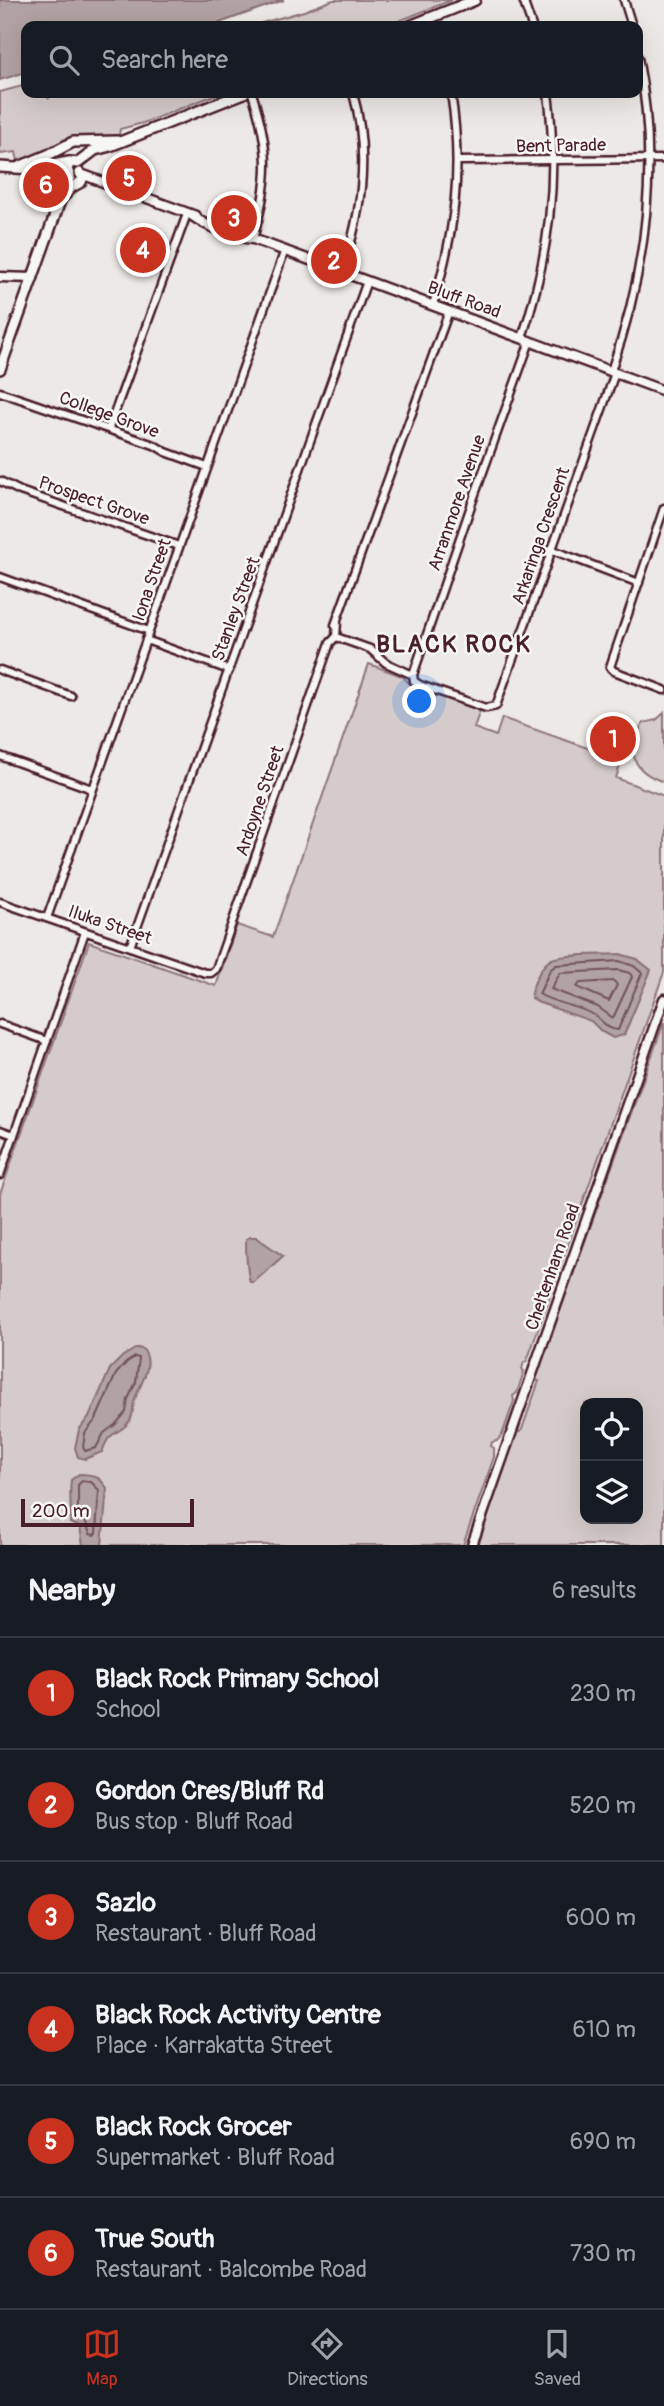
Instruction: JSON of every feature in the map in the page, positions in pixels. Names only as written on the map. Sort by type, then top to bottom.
[{"type":"main road","points":[[434,21],[475,0]]},
{"type":"main road","points":[[0,167],[33,168],[69,162],[77,164],[95,150],[231,98]]},
{"type":"main road","points":[[19,167],[72,142],[122,141]]},
{"type":"main road","points":[[0,369],[60,201],[85,168],[85,147],[72,142]]},
{"type":"main road","points":[[72,142],[64,151],[69,162],[67,169],[76,178]]},
{"type":"street","points":[[523,0],[530,21]]},
{"type":"street","points":[[624,0],[630,21]]},
{"type":"street","name":"Arkaringa Crescent","points":[[414,673],[414,681],[420,685],[486,708],[492,708],[498,703],[613,372],[632,304],[646,217],[649,159],[643,87]]},
{"type":"street","points":[[253,98],[264,134],[267,167],[264,197],[253,239]]},
{"type":"street","points":[[342,271],[356,228],[362,174],[362,145],[354,98]]},
{"type":"street","points":[[433,305],[453,226],[458,161],[452,98]]},
{"type":"street","name":"Arranmore Avenue","points":[[414,673],[526,340],[545,256],[551,211],[554,160],[548,98]]},
{"type":"street","name":"Bent Parade","points":[[458,161],[664,159]]},
{"type":"street","name":"Bluff Road","points":[[76,178],[104,183],[189,215],[203,223],[285,250],[664,391]]},
{"type":"street","points":[[109,428],[189,215]]},
{"type":"street","name":"Iona Street","points":[[47,918],[285,250]]},
{"type":"street","points":[[0,277],[33,278]]},
{"type":"street","name":"Stanley Street","points":[[130,947],[367,281]]},
{"type":"street","name":"Ardoyne Street","points":[[211,973],[216,969],[335,638],[334,629],[449,311]]},
{"type":"street","name":"College Grove","points":[[0,392],[109,428],[207,467]]},
{"type":"street","name":"Prospect Grove","points":[[0,481],[59,505],[179,545]]},
{"type":"street","points":[[664,508],[610,667],[614,671],[664,690]]},
{"type":"street","points":[[550,549],[639,583]]},
{"type":"street","points":[[0,577],[149,631]]},
{"type":"street","points":[[335,638],[370,649],[386,663],[414,673]]},
{"type":"street","points":[[146,640],[229,670]]},
{"type":"street","points":[[0,670],[71,696]]},
{"type":"street","points":[[0,756],[92,789]]},
{"type":"street","name":"Iluka Street","points":[[0,902],[211,973]]},
{"type":"street","points":[[0,1175],[85,932]]},
{"type":"street","name":"Cheltenham Road","points":[[472,1545],[664,999]]},
{"type":"street","points":[[0,1024],[47,1041]]},
{"type":"street","points":[[0,1130],[14,1135]]},
{"type":"shaded area","points":[[333,0],[452,0],[399,21],[269,21]]},
{"type":"shaded area","points":[[21,86],[21,98],[207,98],[120,129],[119,135],[71,138],[32,158],[18,161],[16,152],[0,154],[0,92]]},
{"type":"shaded area","points":[[369,664],[402,676],[413,687],[480,710],[474,728],[496,736],[502,718],[622,760],[616,778],[664,796],[664,972],[527,1361],[524,1362],[524,1371],[517,1393],[513,1396],[514,1401],[502,1435],[492,1442],[494,1457],[463,1545],[0,1545],[0,1194],[89,942],[216,986],[237,925],[273,937]]},
{"type":"shaded area","points":[[664,713],[664,782],[638,766],[634,751],[643,723],[656,720]]},
{"type":"shaded area","points":[[664,1022],[664,1545],[478,1545],[517,1431],[521,1432],[539,1381],[535,1380]]},
{"type":"water","points":[[0,0],[284,0],[225,21],[21,21],[21,74],[0,80]]},
{"type":"water","points":[[620,954],[637,959],[651,970],[624,1035],[613,1038],[591,1021],[537,1002],[531,997],[538,975],[552,959],[575,955]]},
{"type":"water","points":[[256,1237],[283,1256],[254,1282],[250,1282],[247,1261],[246,1239]]},
{"type":"water","points":[[137,1348],[143,1349],[148,1362],[130,1420],[109,1438],[102,1452],[85,1459],[78,1457],[75,1448],[79,1430],[90,1415],[110,1369],[123,1356]]},
{"type":"water","points":[[79,1474],[95,1476],[107,1488],[102,1545],[83,1545],[80,1527],[70,1523],[71,1480]]},
{"type":"place","name":"Black Rock Grocer","points":[[129,178]]},
{"type":"place","name":"True South","points":[[46,185]]},
{"type":"place","name":"Sazlo","points":[[234,218]]},
{"type":"place","name":"Black Rock Activity Centre","points":[[143,250]]},
{"type":"place","name":"Gordon Cres/Bluff Rd","points":[[334,261]]},
{"type":"place","name":"Black Rock Primary School","points":[[613,739]]},
{"type":"district","name":"BLACK ROCK","points":[[454,644]]}]
